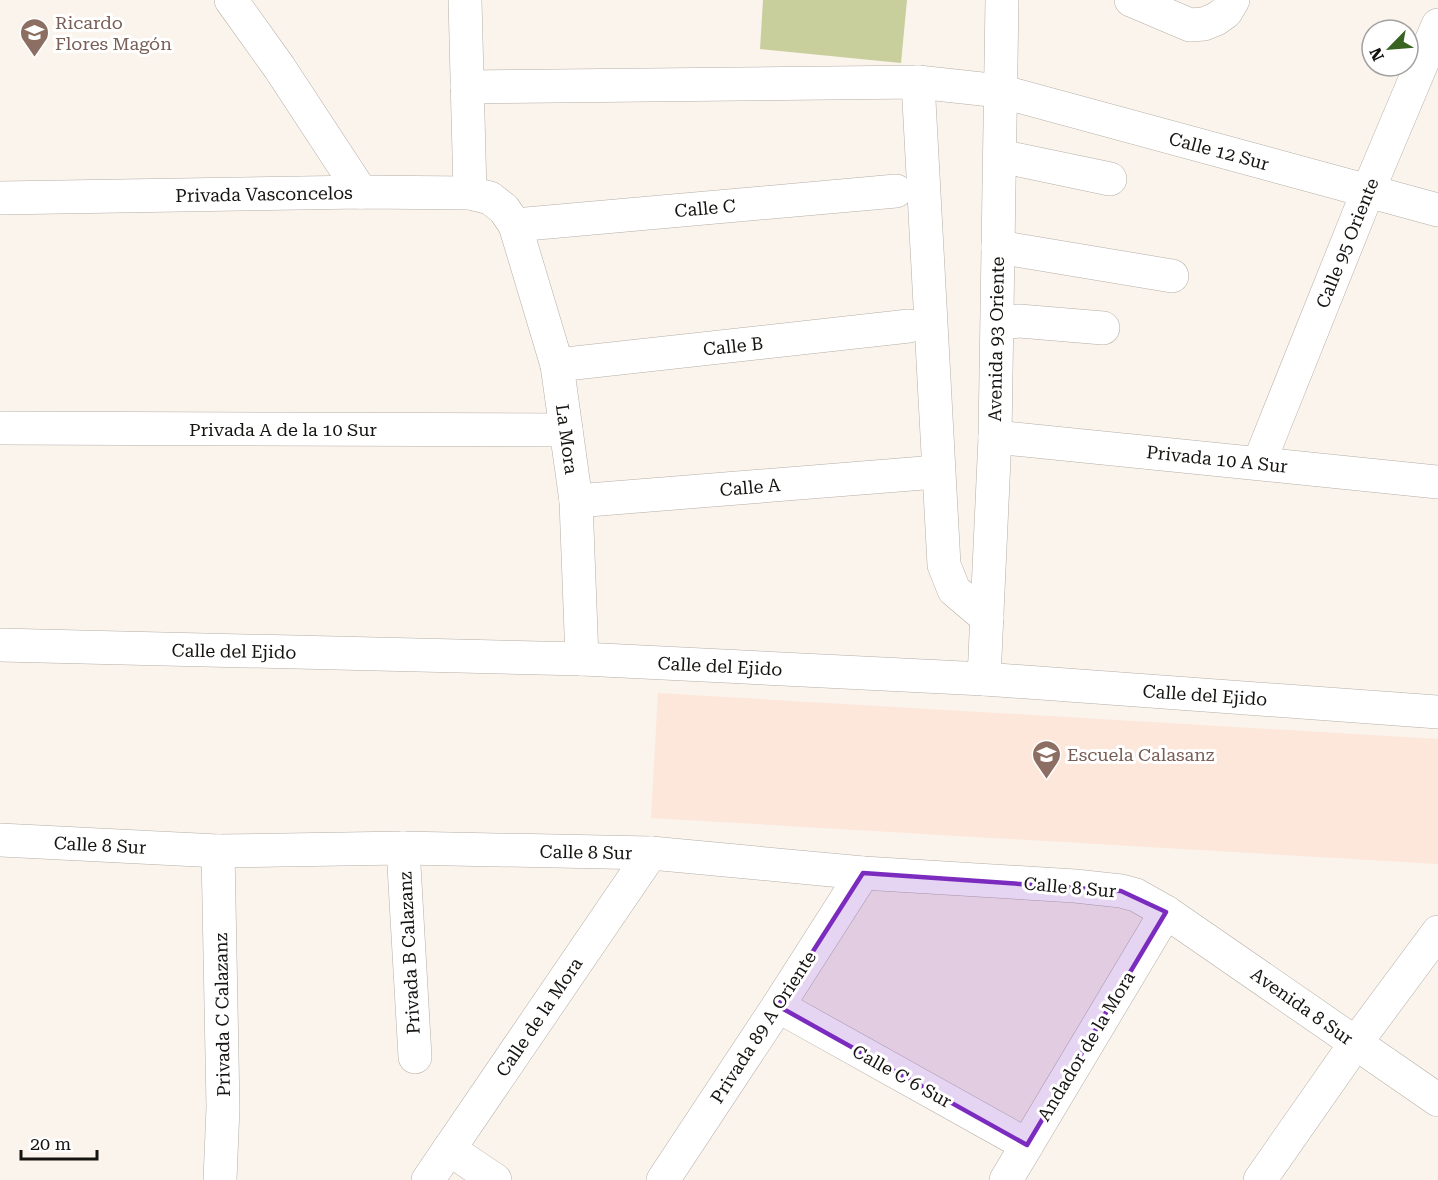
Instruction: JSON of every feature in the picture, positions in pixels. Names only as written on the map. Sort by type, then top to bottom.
[{"type":"street","points":[[231,0],[279,67],[361,192]]},
{"type":"street","points":[[465,0],[470,193]]},
{"type":"street","name":"Avenida 93 Oriente","points":[[984,679],[995,437],[1002,0]]},
{"type":"street","points":[[1131,0],[1190,25],[1204,24],[1216,19],[1226,12],[1233,0]]},
{"type":"street","name":"Calle 95 Oriente","points":[[1259,463],[1368,191],[1438,25]]},
{"type":"street","points":[[918,82],[944,565],[954,590],[987,618]]},
{"type":"street","name":"Calle 12 Sur","points":[[467,87],[918,82],[1000,91],[1438,210]]},
{"type":"street","points":[[1000,156],[1110,179]]},
{"type":"street","name":"Calle C","points":[[514,225],[896,191]]},
{"type":"street","name":"Privada Vasconcelos","points":[[0,198],[361,192],[470,193],[490,198],[504,209],[514,225]]},
{"type":"street","name":"La Mora","points":[[514,225],[557,365],[576,501],[582,659]]},
{"type":"street","points":[[998,247],[1173,276]]},
{"type":"street","points":[[998,323],[1019,321],[1103,328]]},
{"type":"street","name":"Calle B","points":[[557,365],[909,326]]},
{"type":"street","name":"Privada A de la 10 Sur","points":[[0,428],[566,430]]},
{"type":"street","name":"Privada 10 A Sur","points":[[995,437],[1438,482]]},
{"type":"street","name":"Calle A","points":[[576,501],[924,473]]},
{"type":"street","name":"Calle del Ejido","points":[[0,645],[582,659],[984,679],[1438,712]]},
{"type":"street","name":"Calle 8 Sur","points":[[0,840],[218,851],[403,848],[651,853],[863,873],[1121,891],[1136,895],[1166,912]]},
{"type":"street","name":"Privada B Calazanz","points":[[403,848],[415,1057]]},
{"type":"street","name":"Privada C Calazanz","points":[[218,851],[224,1107],[220,1180]]},
{"type":"street","name":"Calle de la Mora","points":[[428,1180],[651,853]]},
{"type":"street","name":"Privada 89 A Oriente","points":[[663,1180],[863,873]]},
{"type":"street","name":"Avenida 8 Sur","points":[[1166,912],[1438,1100]]},
{"type":"street","name":"Andador de la Mora","points":[[1006,1180],[1166,912]]},
{"type":"street","points":[[1260,1180],[1355,1044],[1438,932]]},
{"type":"street","name":"Calle C 6 Sur","points":[[778,1006],[1027,1145]]},
{"type":"street","points":[[449,1149],[495,1180]]},
{"type":"highlighted area","points":[[863,873],[1121,891],[1166,912],[1027,1145],[778,1006]]},
{"type":"shaded area","name":"Escuela Calasanz","points":[[658,693],[1438,739],[1438,864],[651,818]]},
{"type":"green space","points":[[763,0],[907,0],[901,63],[760,49]]},
{"type":"place","name":"Ricardo Flores Magón","points":[[34,58]]},
{"type":"place","name":"Escuela Calasanz","points":[[1046,780]]}]
